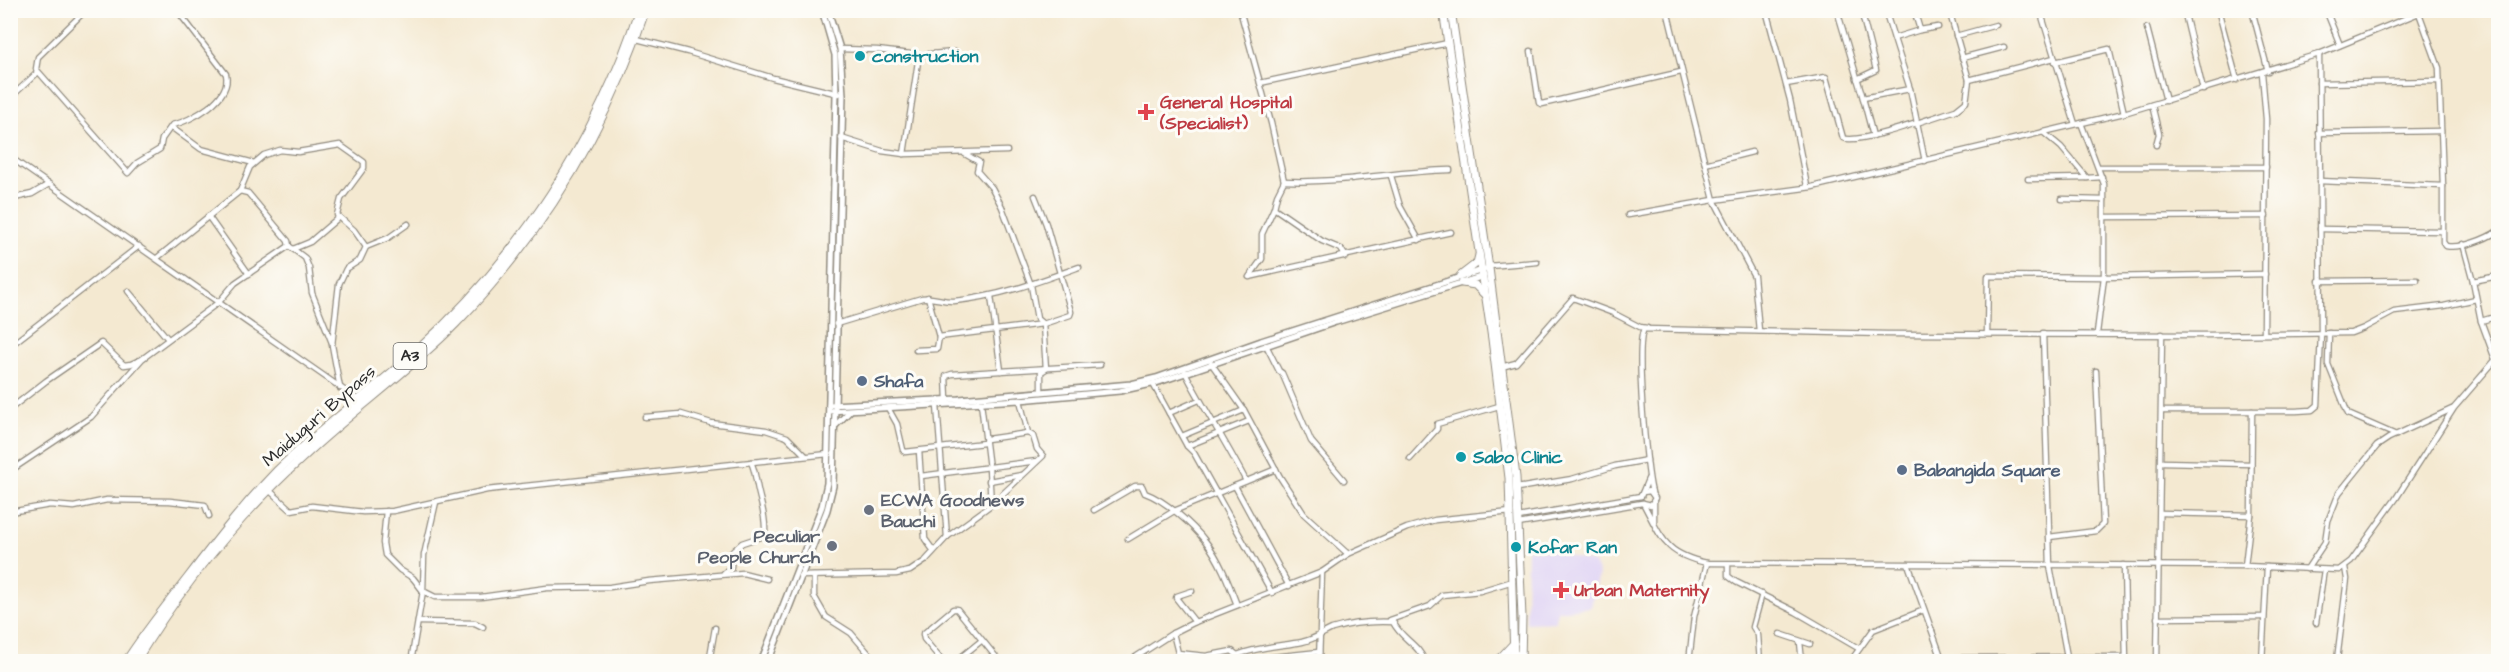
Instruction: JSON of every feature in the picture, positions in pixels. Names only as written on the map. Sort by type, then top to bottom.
[{"type":"highway","name":"Maiduguri Bypass","points":[[126,662],[212,544],[246,504],[297,452],[429,349],[482,294],[533,232],[622,74],[639,10]]},
{"type":"highway","name":"Maiduguri Bypass","points":[[633,38],[645,10]]},
{"type":"highway","name":"Maiduguri Bypass","points":[[135,662],[191,582],[269,490],[361,402]]},
{"type":"main road","points":[[1443,10],[1464,115],[1517,488],[1514,658]]},
{"type":"main road","points":[[1451,10],[1479,253],[1477,263],[1461,280],[1475,285],[1486,296]]},
{"type":"main road","points":[[1479,253],[1487,271],[1486,296],[1509,478],[1514,658]]},
{"type":"main road","points":[[1514,643],[1514,658]]},
{"type":"street","points":[[86,10],[38,57],[35,65],[37,73],[107,148],[125,172],[129,172],[137,163],[160,149],[160,142],[174,124],[181,124],[218,101],[227,78],[177,10]]},
{"type":"street","points":[[761,662],[832,495],[835,427],[832,408],[835,393],[841,138],[835,55],[822,10]]},
{"type":"street","points":[[768,662],[824,500],[827,483],[832,408],[840,49],[828,10]]},
{"type":"street","points":[[831,19],[833,10]]},
{"type":"street","points":[[1240,10],[1284,181],[1262,234],[1262,259],[1249,277],[1451,232]]},
{"type":"street","points":[[1667,10],[1714,200],[1754,276],[1759,331]]},
{"type":"street","points":[[1767,10],[1786,84],[1807,186]]},
{"type":"street","points":[[1838,10],[1872,136]]},
{"type":"street","points":[[1857,79],[1876,70],[1861,10]]},
{"type":"street","points":[[1885,10],[1910,89],[1925,161]]},
{"type":"street","points":[[1914,10],[1920,30]]},
{"type":"street","points":[[1786,84],[1826,77],[1843,138],[1849,140],[1872,136],[1964,106],[1969,80],[1950,12],[1960,10]]},
{"type":"street","points":[[2040,10],[2054,60],[2102,177],[2105,217],[2104,277],[2097,333]]},
{"type":"street","points":[[2184,10],[2203,90]]},
{"type":"street","points":[[2252,10],[2265,72],[2264,333]]},
{"type":"street","points":[[2326,10],[2340,45]]},
{"type":"street","points":[[1628,215],[1835,182],[2124,113],[2319,54],[2426,10]]},
{"type":"street","points":[[2219,13],[2236,80]]},
{"type":"street","points":[[2419,13],[2435,55],[2439,81],[2444,186],[2441,231],[2446,246],[2453,248],[2490,237],[2499,231]]},
{"type":"street","points":[[1956,36],[1996,25]]},
{"type":"street","points":[[1894,38],[1938,27]]},
{"type":"street","points":[[2147,28],[2166,101]]},
{"type":"street","points":[[633,38],[839,94]]},
{"type":"street","points":[[1260,84],[1449,42]]},
{"type":"street","points":[[1962,58],[2004,47]]},
{"type":"street","points":[[840,49],[877,50],[919,55],[955,52]]},
{"type":"street","points":[[1969,80],[2109,49],[2124,113]]},
{"type":"street","points":[[1531,51],[1539,103],[1542,104],[1681,72]]},
{"type":"street","points":[[2163,411],[2296,411],[2315,408],[2319,401],[2321,333],[2319,54]]},
{"type":"street","points":[[904,154],[919,55]]},
{"type":"street","points":[[10,66],[15,93]]},
{"type":"street","points":[[10,98],[37,73]]},
{"type":"street","points":[[2319,83],[2439,81]]},
{"type":"street","points":[[1863,98],[1910,89]]},
{"type":"street","points":[[2152,105],[2159,134],[2156,145]]},
{"type":"street","points":[[171,127],[201,149],[254,163]]},
{"type":"street","points":[[2319,133],[2441,131]]},
{"type":"street","points":[[2043,132],[2061,147],[2087,178]]},
{"type":"street","points":[[841,138],[882,151],[904,154],[1007,151]]},
{"type":"street","points":[[10,471],[91,417],[142,359],[219,302],[235,283],[291,248],[310,242],[338,218],[341,199],[364,168],[364,162],[355,153],[340,145],[298,152],[279,150],[264,154],[245,174],[240,191],[157,258]]},
{"type":"street","points":[[1705,164],[1752,152]]},
{"type":"street","points":[[965,154],[980,162],[977,171],[992,188],[1002,207],[1030,285],[1037,319],[1043,324],[1046,369]]},
{"type":"street","points":[[10,157],[361,402]]},
{"type":"street","points":[[2099,167],[2266,167]]},
{"type":"street","points":[[1284,181],[1344,181],[1425,170],[1450,170]]},
{"type":"street","points":[[1391,176],[1400,206],[1419,240]]},
{"type":"street","points":[[2028,179],[2102,177]]},
{"type":"street","points":[[2319,181],[2444,186]]},
{"type":"street","points":[[10,198],[32,194],[49,184]]},
{"type":"street","points":[[240,191],[248,193],[288,241],[291,248],[305,258],[309,268],[312,292],[332,345],[340,388]]},
{"type":"street","points":[[939,338],[1043,324],[1070,315],[1060,274],[1035,196]]},
{"type":"street","points":[[2062,199],[2104,200]]},
{"type":"street","points":[[1274,208],[1322,242],[1341,249],[1346,257]]},
{"type":"street","points":[[208,216],[249,274]]},
{"type":"street","points":[[2105,217],[2266,216]]},
{"type":"street","points":[[338,218],[354,230],[366,247]]},
{"type":"street","points":[[332,345],[340,280],[347,267],[360,260],[366,247],[388,238],[408,224]]},
{"type":"street","points":[[2320,229],[2441,231]]},
{"type":"street","points":[[1648,477],[1642,494],[1642,503],[1661,537],[1683,557],[1707,563],[2158,565],[2339,570],[2345,567],[2395,500],[2454,408],[2497,360],[2481,321],[2463,244]]},
{"type":"street","points":[[10,346],[139,246]]},
{"type":"street","points":[[832,408],[852,410],[981,403],[1120,391],[1153,384],[1487,271],[1537,262]]},
{"type":"street","points":[[836,324],[928,297],[951,302],[991,296],[1079,267]]},
{"type":"street","points":[[1987,333],[1988,276],[2104,277],[2265,274]]},
{"type":"street","points":[[2473,281],[2499,276]]},
{"type":"street","points":[[832,408],[847,404],[947,399],[1131,384],[1461,280]]},
{"type":"street","points":[[2319,281],[2417,280]]},
{"type":"street","points":[[128,291],[168,339]]},
{"type":"street","points":[[991,296],[1001,371]]},
{"type":"street","points":[[916,351],[937,349],[939,338],[928,297]]},
{"type":"street","points":[[1501,367],[1516,363],[1573,298],[1613,313],[1640,327],[1659,329]]},
{"type":"street","points":[[1654,524],[1655,496],[1648,477],[1640,340],[1644,329],[1987,333],[2329,333],[2358,330],[2394,312],[2444,306],[2476,299]]},
{"type":"street","points":[[2481,321],[2499,316]]},
{"type":"street","points":[[2043,333],[2050,566],[2067,659]]},
{"type":"street","points":[[2329,333],[2328,364],[2348,414],[2396,435]]},
{"type":"street","points":[[2157,662],[2163,411],[2162,334]]},
{"type":"street","points":[[10,409],[100,343],[124,364],[131,364],[142,359]]},
{"type":"street","points":[[1266,345],[1282,373],[1311,441],[1344,480]]},
{"type":"street","points":[[1211,363],[1244,410],[1304,514],[1348,554]]},
{"type":"street","points":[[947,399],[946,376],[1100,365]]},
{"type":"street","points":[[1041,392],[1041,372],[1046,369]]},
{"type":"street","points":[[2049,537],[2096,531],[2103,524],[2096,371]]},
{"type":"street","points":[[1185,372],[1212,423],[1228,445],[1246,481]]},
{"type":"street","points":[[1153,384],[1272,592]]},
{"type":"street","points":[[835,393],[847,404]]},
{"type":"street","points":[[1020,400],[1028,433]]},
{"type":"street","points":[[1169,413],[1199,400]]},
{"type":"street","points":[[981,403],[991,505]]},
{"type":"street","points":[[937,405],[947,537]]},
{"type":"street","points":[[1410,459],[1437,429],[1437,424],[1499,406]]},
{"type":"street","points":[[797,575],[875,576],[910,571],[925,561],[947,537],[991,505],[1043,456],[1037,449],[1033,436],[1028,433],[987,439],[984,443],[919,451],[903,450],[897,424],[888,408]]},
{"type":"street","points":[[2307,569],[2325,542],[2328,521],[2338,493],[2377,447],[2396,435],[2454,408]]},
{"type":"street","points":[[835,427],[852,410]]},
{"type":"street","points":[[1182,436],[1244,410]]},
{"type":"street","points":[[2245,566],[2251,515],[2252,411]]},
{"type":"street","points":[[645,417],[681,414],[711,423],[766,430],[786,437],[805,455]]},
{"type":"street","points":[[1187,446],[1249,421]]},
{"type":"street","points":[[919,451],[925,539],[933,550]]},
{"type":"street","points":[[269,490],[291,510],[312,506],[363,512],[386,511],[487,490],[828,454]]},
{"type":"street","points":[[1517,488],[1572,479],[1615,466],[1647,460]]},
{"type":"street","points":[[921,476],[1037,461]]},
{"type":"street","points":[[719,575],[727,573],[731,567],[732,552],[742,543],[760,537],[765,532],[764,506],[751,462]]},
{"type":"street","points":[[2162,462],[2251,464]]},
{"type":"street","points":[[1128,539],[1174,511],[1276,469]]},
{"type":"street","points":[[989,481],[1022,475]]},
{"type":"street","points":[[1094,510],[1138,484],[1144,493],[1160,499],[1207,542],[1227,579],[1237,605]]},
{"type":"street","points":[[1235,486],[1289,586]]},
{"type":"street","points":[[1518,520],[1652,492]]},
{"type":"street","points":[[10,512],[50,505],[74,507],[107,500],[159,500],[203,504],[207,507],[210,516]]},
{"type":"street","points":[[1518,520],[1642,503],[1649,505],[1654,501]]},
{"type":"street","points":[[411,662],[423,591],[424,555],[436,502]]},
{"type":"street","points":[[386,511],[383,543],[385,555],[413,578],[423,591],[435,597],[481,597],[547,588],[610,587],[743,573],[767,579]]},
{"type":"street","points":[[1128,662],[1173,633],[1195,622],[1322,572],[1348,554],[1407,528],[1435,520],[1511,512]]},
{"type":"street","points":[[2161,513],[2251,515]]},
{"type":"street","points":[[1689,662],[1694,617],[1707,563]]},
{"type":"street","points":[[1728,564],[1729,577],[1858,648]]},
{"type":"street","points":[[1908,564],[1943,660],[2126,659],[2124,565]]},
{"type":"street","points":[[2262,662],[2267,567]]},
{"type":"street","points":[[2337,660],[2347,579],[2345,567]]},
{"type":"street","points":[[2316,622],[2324,570]]},
{"type":"street","points":[[1319,662],[1322,572]]},
{"type":"street","points":[[814,576],[814,596],[826,617],[851,633],[876,662]]},
{"type":"street","points":[[1385,622],[1430,606],[1442,595],[1480,591],[1513,581]]},
{"type":"street","points":[[1192,591],[1176,598],[1195,622]]},
{"type":"street","points":[[1760,662],[1758,635],[1753,627],[1762,594]]},
{"type":"street","points":[[943,662],[922,636],[953,609],[957,609],[1000,662]]},
{"type":"street","points":[[1850,661],[1873,630],[1924,610]]},
{"type":"street","points":[[2157,618],[2264,618]]},
{"type":"street","points":[[418,622],[475,623],[483,627]]},
{"type":"street","points":[[1178,653],[1206,656],[1232,651],[1237,655],[1320,637],[1333,629],[1393,622],[1400,635],[1418,648],[1425,662]]},
{"type":"street","points":[[709,662],[715,628]]},
{"type":"street","points":[[1173,633],[1178,653],[1175,662]]},
{"type":"street","points":[[1780,634],[1810,644]]},
{"type":"street","points":[[955,662],[981,641]]},
{"type":"street","points":[[1800,642],[1802,662]]},
{"type":"street","points":[[1246,662],[1254,659],[1319,652]]},
{"type":"street","points":[[1486,662],[1514,658]]},
{"type":"shaded area","name":"Urban Maternity","points":[[1527,549],[1552,551],[1594,563],[1599,574],[1591,607],[1557,611],[1556,622],[1526,623]]},
{"type":"place","name":"construction","points":[[860,56]]},
{"type":"place","name":"General Hospital (Specialist)","points":[[1146,112]]},
{"type":"place","name":"Shafa","points":[[862,381]]},
{"type":"place","name":"Sabo Clinic","points":[[1461,457]]},
{"type":"place","name":"Babangida Square","points":[[1902,470]]},
{"type":"place","name":"ECWA Goodnews Bauchi","points":[[869,510]]},
{"type":"place","name":"Peculiar People Church","points":[[832,546]]},
{"type":"place","name":"Kofar Ran","points":[[1516,547]]},
{"type":"place","name":"Urban Maternity","points":[[1561,590]]}]
